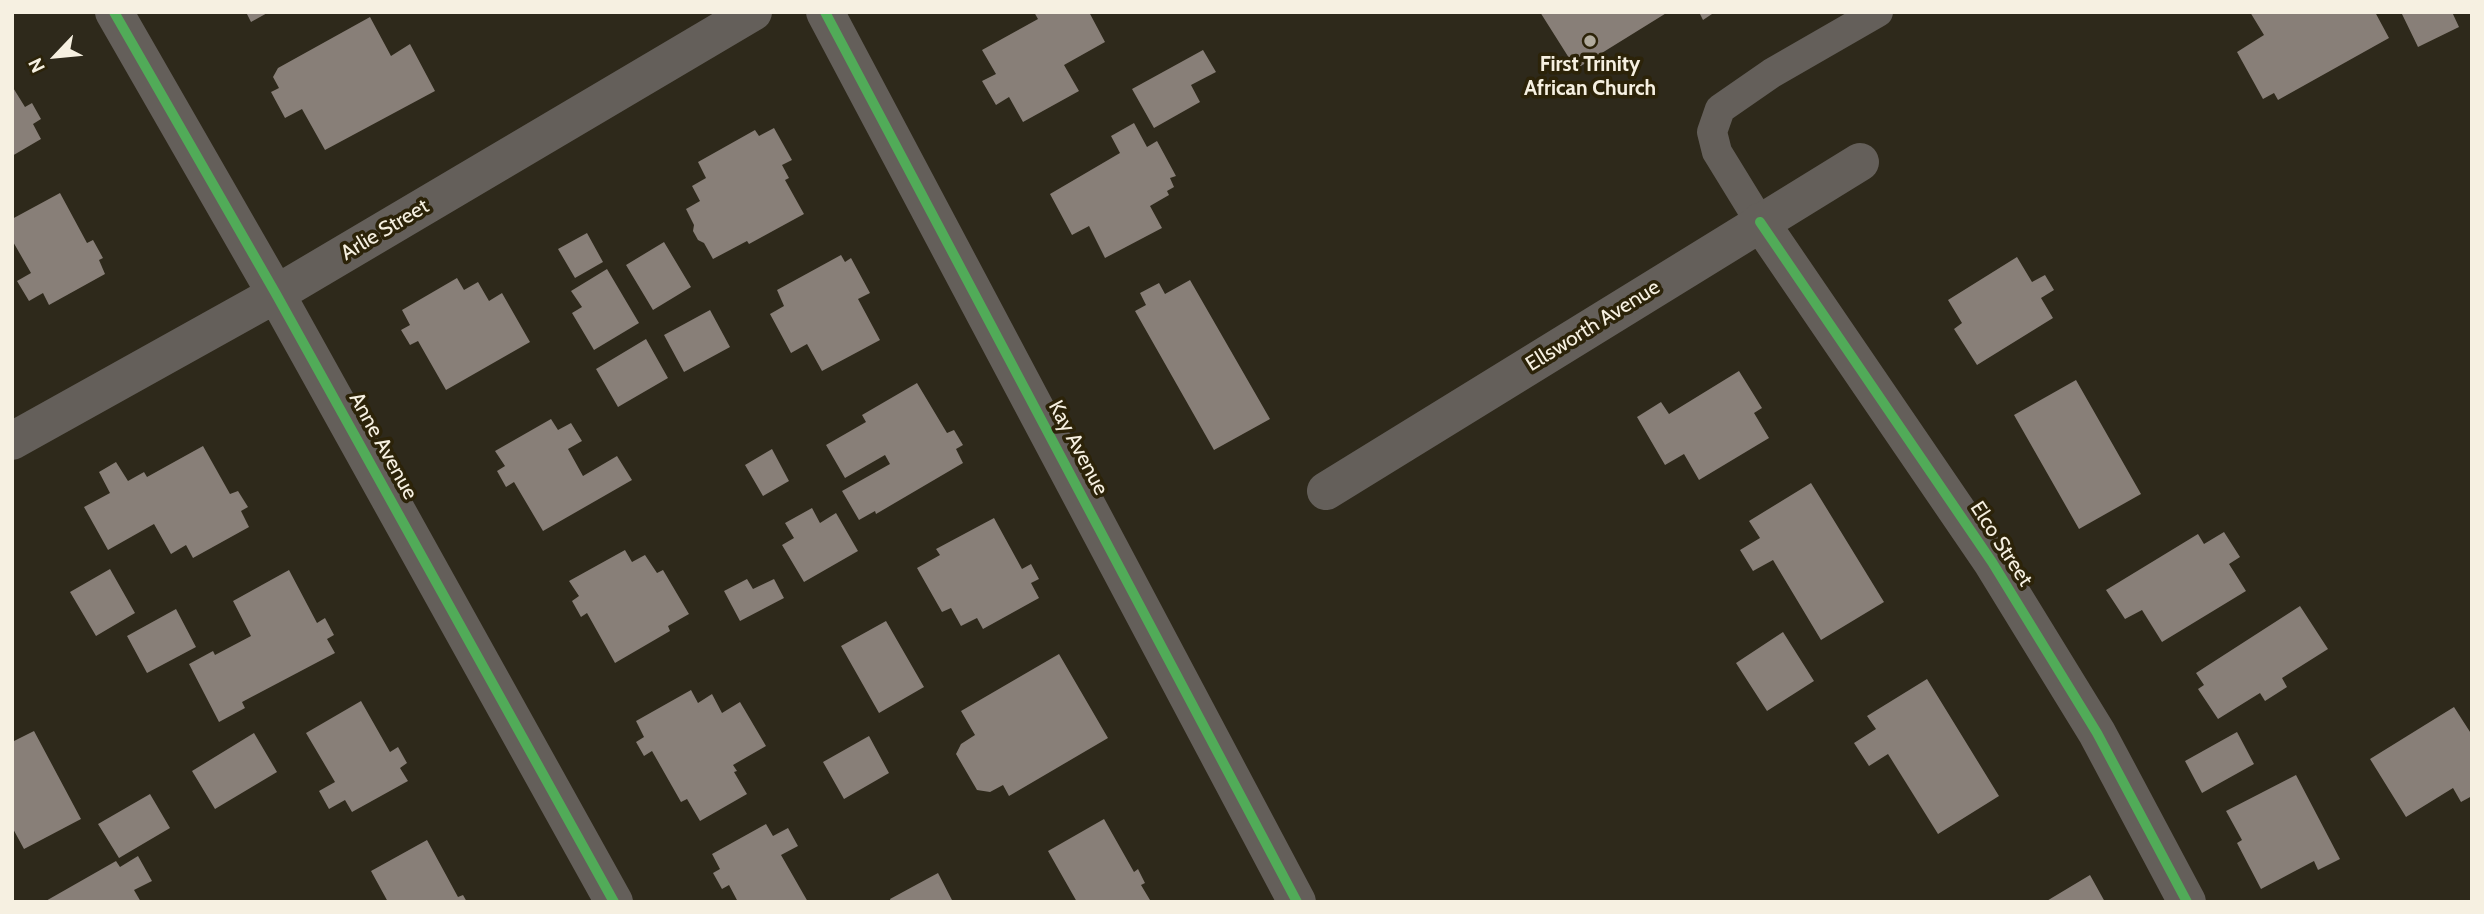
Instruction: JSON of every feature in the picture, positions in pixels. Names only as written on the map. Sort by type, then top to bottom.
[{"type":"street","name":"Anne Avenue","points":[[114,12],[276,294],[614,902]]},
{"type":"street","name":"Arlie Street","points":[[12,441],[276,294],[753,12]]},
{"type":"street","name":"Kay Avenue","points":[[825,12],[1297,902]]},
{"type":"street","name":"Ellsworth Avenue","points":[[1326,491],[1860,162]]},
{"type":"street","name":"Elco Street","points":[[1760,222],[1992,562],[2097,733],[2187,902]]},
{"type":"lane","points":[[1760,222],[1717,152],[1712,132],[1720,109],[1772,73],[1878,12]]},
{"type":"building","points":[[246,12],[269,12],[251,22]]},
{"type":"building","points":[[1034,12],[1089,12],[1105,42],[1064,65],[1079,91],[1023,122],[1009,97],[996,105],[982,81],[996,74],[982,50],[1038,19]]},
{"type":"building","name":"First Trinity African Church","points":[[1540,12],[1668,12],[1576,69]]},
{"type":"building","name":"First Trinity African Church","points":[[1699,12],[1715,12],[1703,20]]},
{"type":"building","points":[[2250,12],[2375,12],[2389,38],[2278,100],[2274,93],[2263,99],[2237,52],[2264,35]]},
{"type":"building","points":[[2401,12],[2452,12],[2459,27],[2418,47]]},
{"type":"building","points":[[370,17],[391,56],[410,44],[435,91],[325,150],[302,109],[285,118],[271,92],[279,88],[273,77],[278,68]]},
{"type":"building","points":[[1203,50],[1216,72],[1191,85],[1200,102],[1154,128],[1132,89]]},
{"type":"building","points":[[12,86],[25,107],[32,103],[41,119],[33,124],[41,139],[12,156]]},
{"type":"building","points":[[1134,123],[1147,147],[1157,141],[1176,176],[1170,178],[1174,187],[1167,191],[1169,195],[1150,206],[1162,228],[1105,258],[1089,226],[1072,235],[1050,194],[1120,153],[1111,136]]},
{"type":"building","points":[[774,128],[792,160],[782,165],[789,178],[785,180],[804,214],[749,244],[747,241],[713,259],[693,231],[694,225],[686,209],[700,201],[692,186],[706,178],[698,162],[755,130],[759,136]]},
{"type":"building","points":[[60,193],[87,243],[93,240],[103,258],[99,260],[105,274],[49,305],[43,293],[29,301],[17,281],[31,273],[12,240],[12,219]]},
{"type":"building","points":[[587,233],[603,262],[575,278],[558,249]]},
{"type":"building","points":[[664,242],[691,287],[653,310],[626,265]]},
{"type":"building","points":[[841,255],[845,262],[851,258],[870,293],[858,299],[880,340],[822,371],[807,344],[791,353],[770,314],[784,306],[777,290]]},
{"type":"building","points":[[2017,257],[2032,282],[2045,275],[2054,290],[2041,298],[2053,318],[1977,365],[1954,329],[1962,323],[1948,300]]},
{"type":"building","points":[[607,269],[639,323],[594,350],[572,313],[582,307],[571,291]]},
{"type":"building","points":[[457,278],[464,290],[478,282],[489,301],[502,293],[530,342],[446,390],[418,341],[410,345],[401,330],[410,325],[402,310]]},
{"type":"building","points":[[1190,280],[1270,419],[1214,450],[1135,311],[1146,305],[1140,293],[1159,283],[1165,294]]},
{"type":"building","points":[[710,310],[730,347],[684,372],[664,335]]},
{"type":"building","points":[[646,339],[668,378],[618,407],[596,369]]},
{"type":"building","points":[[1739,371],[1762,408],[1754,413],[1769,438],[1699,480],[1684,454],[1665,465],[1637,417],[1661,402],[1669,414]]},
{"type":"building","points":[[2076,380],[2141,494],[2079,529],[2014,415]]},
{"type":"building","points":[[917,383],[947,433],[954,430],[963,445],[956,449],[963,463],[876,514],[875,511],[859,520],[842,491],[890,464],[885,455],[845,478],[826,445],[866,422],[862,415]]},
{"type":"building","points":[[551,419],[558,430],[571,423],[582,441],[568,449],[583,476],[617,456],[632,480],[543,531],[514,482],[506,487],[497,471],[505,466],[495,451]]},
{"type":"building","points":[[203,446],[230,494],[238,491],[248,507],[241,511],[249,527],[193,558],[186,545],[171,554],[154,524],[108,550],[84,507],[110,493],[99,472],[116,462],[128,481],[144,472],[147,477]]},
{"type":"building","points":[[772,449],[789,481],[763,496],[745,465]]},
{"type":"building","points":[[1811,483],[1884,602],[1821,640],[1773,560],[1753,571],[1740,550],[1760,538],[1749,521]]},
{"type":"building","points":[[812,508],[820,523],[836,513],[858,551],[804,582],[782,545],[794,538],[785,523]]},
{"type":"building","points":[[994,518],[1022,569],[1031,564],[1039,579],[1031,583],[1039,598],[983,629],[977,618],[961,626],[951,608],[942,612],[917,568],[940,555],[936,549]]},
{"type":"building","points":[[2224,532],[2240,557],[2229,564],[2246,591],[2162,642],[2142,610],[2125,619],[2106,590],[2198,534],[2204,544]]},
{"type":"building","points":[[625,550],[632,562],[645,555],[657,573],[663,570],[689,614],[668,626],[670,631],[615,663],[587,613],[581,617],[572,601],[579,596],[569,581]]},
{"type":"building","points":[[110,569],[135,613],[96,636],[70,592]]},
{"type":"building","points":[[289,570],[317,623],[325,618],[334,635],[327,639],[335,653],[242,702],[245,708],[219,722],[189,664],[213,651],[215,655],[251,636],[233,601]]},
{"type":"building","points":[[747,579],[753,589],[774,579],[784,598],[740,621],[724,591]]},
{"type":"building","points":[[2300,606],[2328,649],[2282,678],[2287,687],[2265,701],[2260,693],[2218,719],[2198,689],[2204,685],[2196,673]]},
{"type":"building","points":[[176,609],[196,647],[147,673],[127,636]]},
{"type":"building","points":[[886,621],[924,687],[879,713],[841,646]]},
{"type":"building","points":[[1783,632],[1814,681],[1767,711],[1736,663]]},
{"type":"building","points":[[1059,654],[1108,738],[1009,796],[1003,785],[990,792],[977,790],[956,754],[961,744],[975,735],[961,711]]},
{"type":"building","points":[[1927,679],[1999,796],[1938,834],[1888,754],[1869,766],[1854,743],[1876,729],[1867,716]]},
{"type":"building","points":[[691,690],[698,703],[712,694],[722,713],[740,702],[766,746],[733,765],[737,771],[734,772],[747,794],[700,821],[687,799],[681,802],[652,751],[644,756],[636,742],[644,737],[636,721]]},
{"type":"building","points":[[361,701],[390,752],[398,747],[407,763],[400,768],[408,781],[352,812],[345,800],[329,809],[319,791],[335,782],[306,733]]},
{"type":"building","points":[[2454,707],[2472,735],[2472,796],[2461,802],[2453,788],[2406,817],[2370,759]]},
{"type":"building","points":[[34,731],[81,819],[24,849],[12,827],[12,742]]},
{"type":"building","points":[[2237,732],[2254,764],[2202,793],[2185,761]]},
{"type":"building","points":[[254,733],[277,772],[215,809],[192,771]]},
{"type":"building","points":[[869,736],[889,773],[844,799],[823,762]]},
{"type":"building","points":[[2296,775],[2340,859],[2318,870],[2314,861],[2261,889],[2237,843],[2242,840],[2226,811]]},
{"type":"building","points":[[150,794],[170,828],[119,858],[98,824]]},
{"type":"building","points":[[1104,819],[1134,872],[1138,869],[1145,883],[1141,885],[1150,900],[1148,902],[1077,902],[1048,851]]},
{"type":"building","points":[[766,824],[773,836],[788,828],[798,846],[781,855],[808,902],[738,902],[729,885],[722,889],[713,873],[720,869],[712,854]]},
{"type":"building","points":[[427,840],[458,897],[463,895],[467,902],[388,902],[371,871]]},
{"type":"building","points":[[138,856],[152,881],[134,890],[141,902],[44,902],[116,861],[120,867]]},
{"type":"building","points":[[938,873],[953,902],[891,902],[890,899]]},
{"type":"building","points":[[2090,875],[2105,902],[2045,902]]},
{"type":"cycle path","points":[[114,12],[276,294],[614,902]]},
{"type":"cycle path","points":[[825,12],[1297,902]]},
{"type":"cycle path","points":[[1760,222],[1992,562],[2097,733],[2187,902]]},
{"type":"place","name":"First Trinity African Church","points":[[1590,41]]}]
